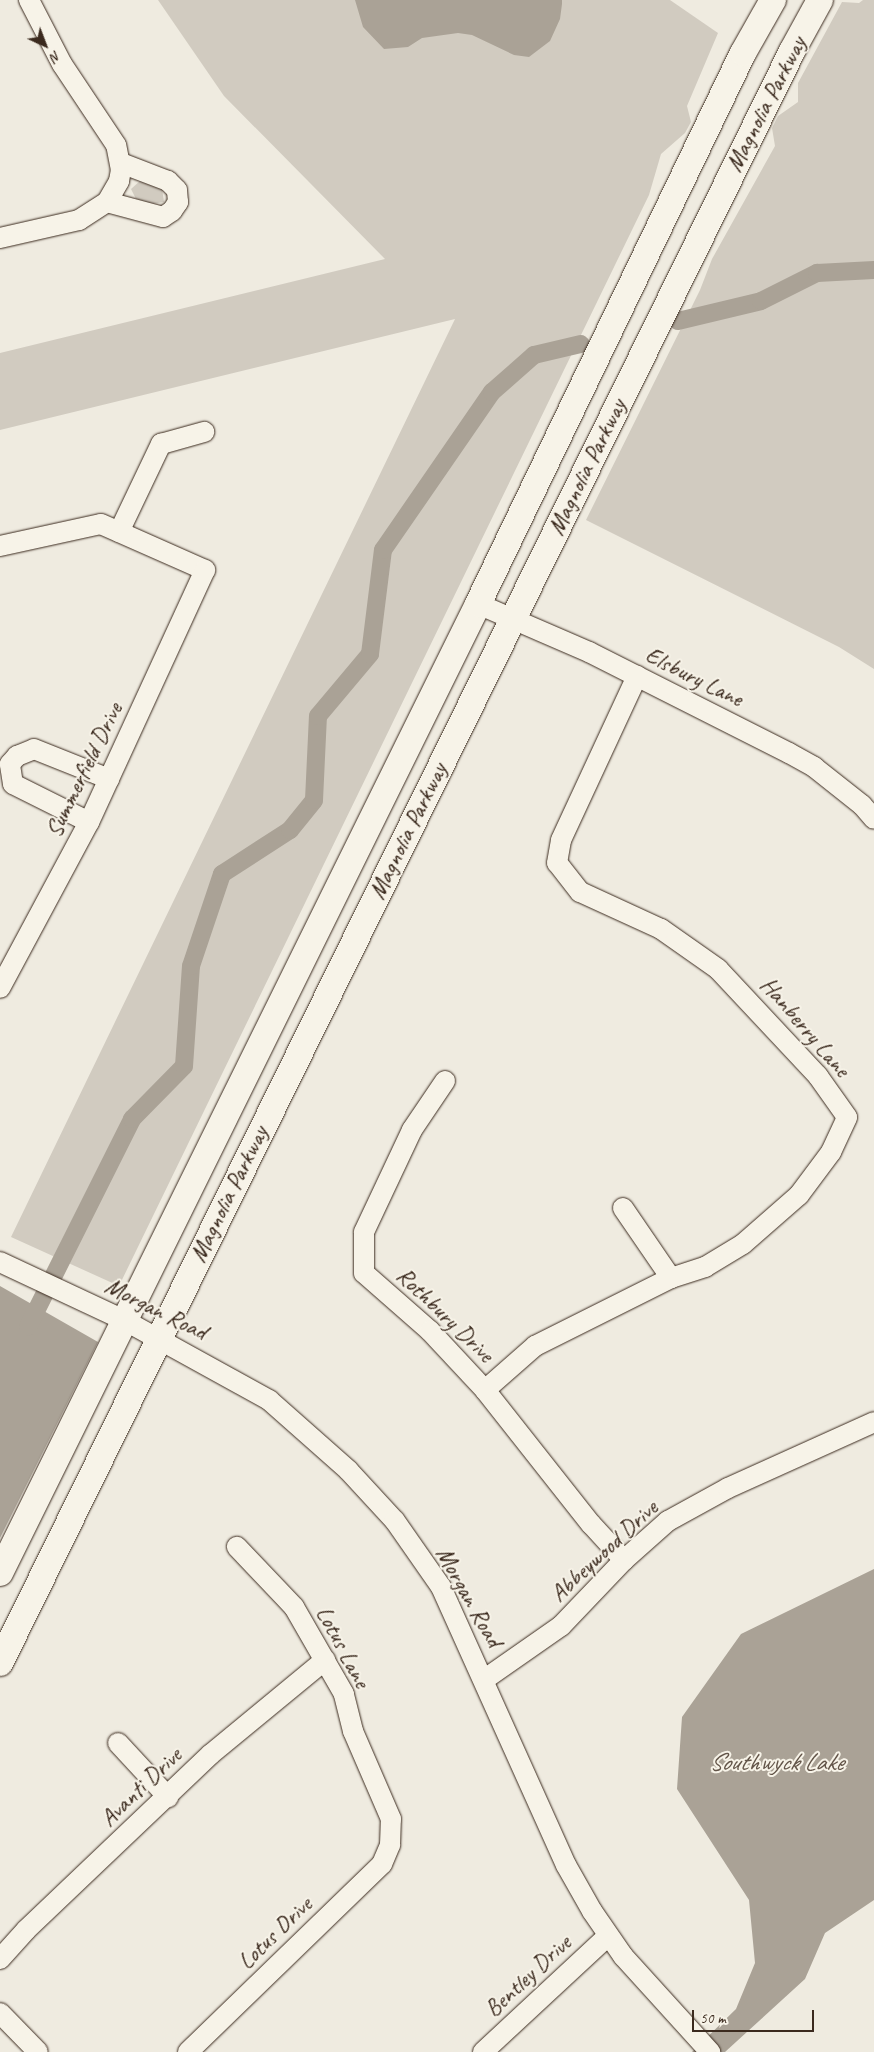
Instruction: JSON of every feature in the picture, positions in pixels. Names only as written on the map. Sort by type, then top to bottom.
[{"type":"main road","name":"Magnolia Parkway","points":[[0,1574],[247,1068],[478,604],[743,53],[773,0]]},
{"type":"main road","name":"Magnolia Parkway","points":[[0,1663],[158,1338],[792,51],[820,0]]},
{"type":"main road","points":[[364,831],[400,847]]},
{"type":"main road","points":[[247,1068],[284,1084]]},
{"type":"street","points":[[0,238],[79,220],[108,202],[120,172],[116,144],[54,50],[29,0]]},
{"type":"street","points":[[108,202],[163,217],[172,211],[178,202],[177,190],[168,181],[120,172]]},
{"type":"street","points":[[0,546],[101,524],[119,532],[161,444],[204,432]]},
{"type":"street","name":"Summerfield Drive","points":[[0,988],[89,822],[205,570],[119,532]]},
{"type":"street","name":"Elsbury Lane","points":[[478,604],[637,676],[814,767],[862,805],[874,819]]},
{"type":"street","name":"Hanberry Lane","points":[[486,1390],[535,1346],[671,1278],[704,1267],[743,1244],[799,1195],[831,1152],[847,1117],[818,1076],[718,969],[660,929],[580,892],[557,863],[561,840],[592,767],[637,676]]},
{"type":"street","points":[[89,822],[14,784],[10,764],[17,756],[34,749],[109,779]]},
{"type":"street","name":"Rothbury Drive","points":[[445,1081],[412,1130],[364,1232],[364,1273],[430,1332],[486,1390],[591,1524],[624,1560]]},
{"type":"street","points":[[623,1208],[671,1278]]},
{"type":"street","name":"Morgan Road","points":[[0,1262],[124,1320],[269,1400],[348,1470],[395,1521],[441,1587],[566,1865],[608,1936],[710,2052]]},
{"type":"street","name":"Abbeywood Drive","points":[[484,1679],[561,1626],[624,1560],[668,1521],[711,1497],[874,1422]]},
{"type":"street","name":"Lotus Lane","points":[[237,1547],[294,1607],[344,1694],[353,1731],[391,1819],[390,1845]]},
{"type":"street","name":"Avanti Drive","points":[[0,1959],[26,1930],[168,1797],[211,1754],[325,1660]]},
{"type":"street","points":[[118,1743],[168,1797]]},
{"type":"street","name":"Lotus Drive","points":[[188,2052],[382,1864],[390,1845]]},
{"type":"street","name":"Bentley Drive","points":[[483,2052],[608,1936]]},
{"type":"street","points":[[0,2013],[38,2052]]},
{"type":"shaded area","points":[[158,0],[670,0],[718,33],[687,106],[691,122],[685,133],[661,154],[649,195],[119,1286],[11,1237],[455,319],[0,430],[0,353],[385,259],[224,96]]},
{"type":"shaded area","points":[[863,0],[874,0],[874,669],[839,647],[586,520],[700,290],[712,259],[775,146],[772,128],[778,116],[798,102],[798,83],[842,2],[859,3]]},
{"type":"shaded area","points":[[140,181],[162,189],[164,202],[152,204],[136,199],[131,189]]},
{"type":"water","points":[[355,0],[562,0],[562,4],[560,19],[550,41],[529,57],[514,55],[472,35],[458,33],[422,38],[408,47],[384,49],[363,27]]},
{"type":"water","points":[[0,1286],[98,1342],[0,1538]]},
{"type":"water","name":"Southwyck Lake","points":[[874,1569],[874,1900],[825,1933],[805,1979],[725,2052],[692,2052],[736,2009],[755,1963],[749,1900],[677,1789],[682,1717],[741,1634]]},
{"type":"waterway","points":[[678,321],[761,301],[817,273],[874,270]]},
{"type":"waterway","points":[[28,1327],[132,1119],[184,1066],[191,966],[222,874],[290,830],[314,800],[318,716],[370,654],[383,550],[492,392],[534,355],[581,344]]}]
